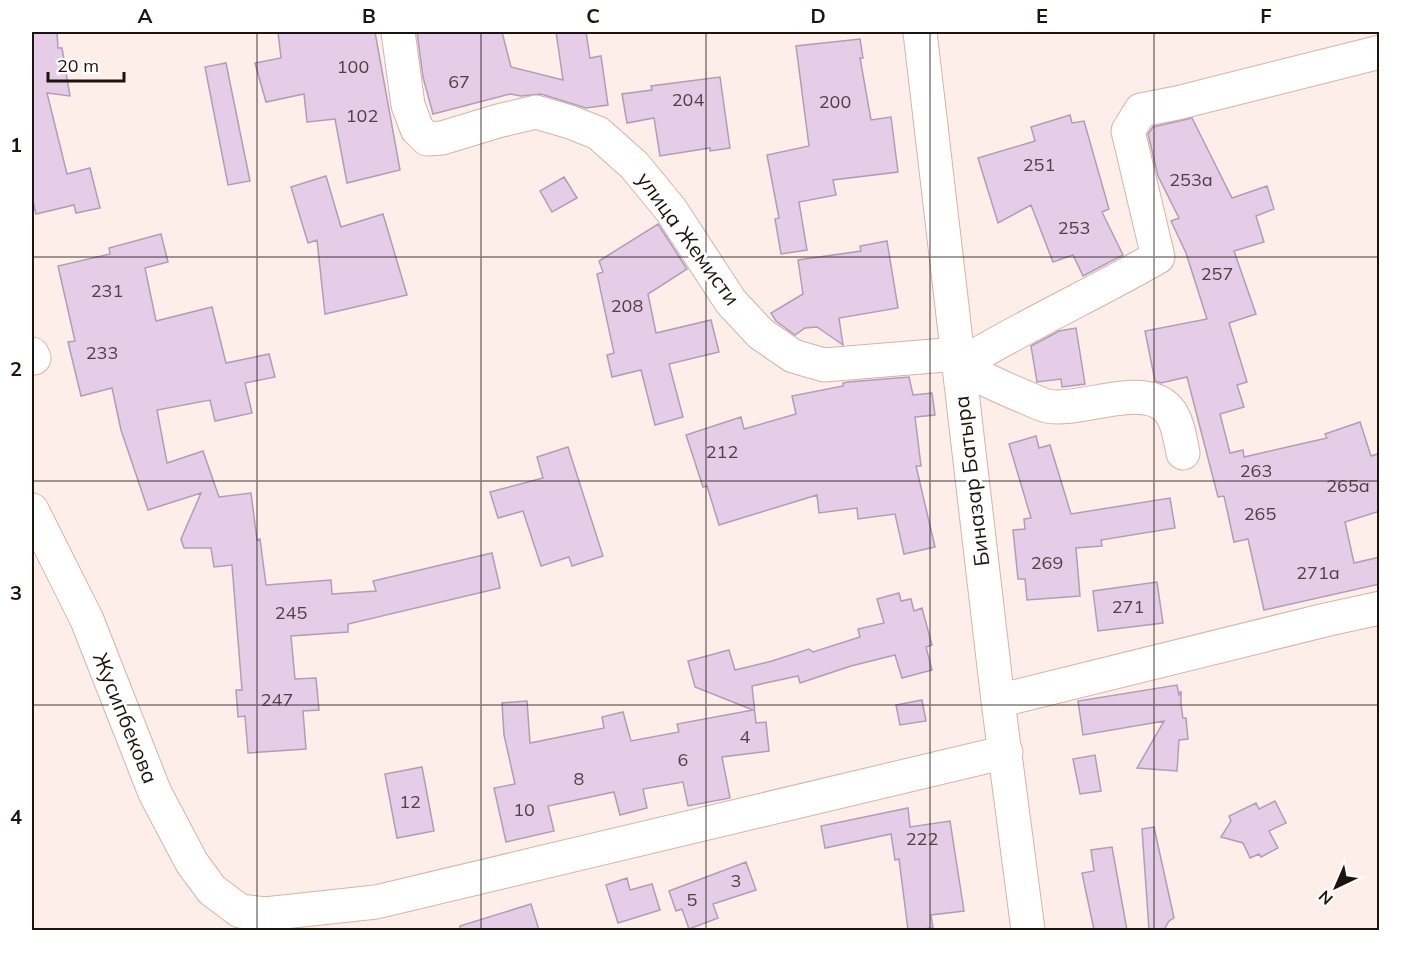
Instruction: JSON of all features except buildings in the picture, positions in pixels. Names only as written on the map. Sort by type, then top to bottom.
[{"type":"street","name":"улица Жемисти","points":[[398,32],[408,105],[417,129],[427,139],[442,138],[536,112],[598,133],[634,165],[672,210],[731,302],[761,334],[793,356],[824,365],[958,360]]},
{"type":"street","name":"Биназар Батыра","points":[[920,32],[998,700],[1028,930]]},
{"type":"street","points":[[958,360],[1115,282],[1158,257],[1128,131],[1141,110],[1380,52]]},
{"type":"street","points":[[958,360],[997,386],[1047,406],[1092,404],[1129,397],[1152,400],[1168,409],[1177,427],[1183,453]]},
{"type":"street","name":"Жусипбекова","points":[[32,510],[87,620],[155,793],[192,863],[212,890],[242,921]]},
{"type":"street","points":[[998,700],[1380,608]]},
{"type":"street","points":[[242,921],[265,914],[375,902],[1006,752]]}]
